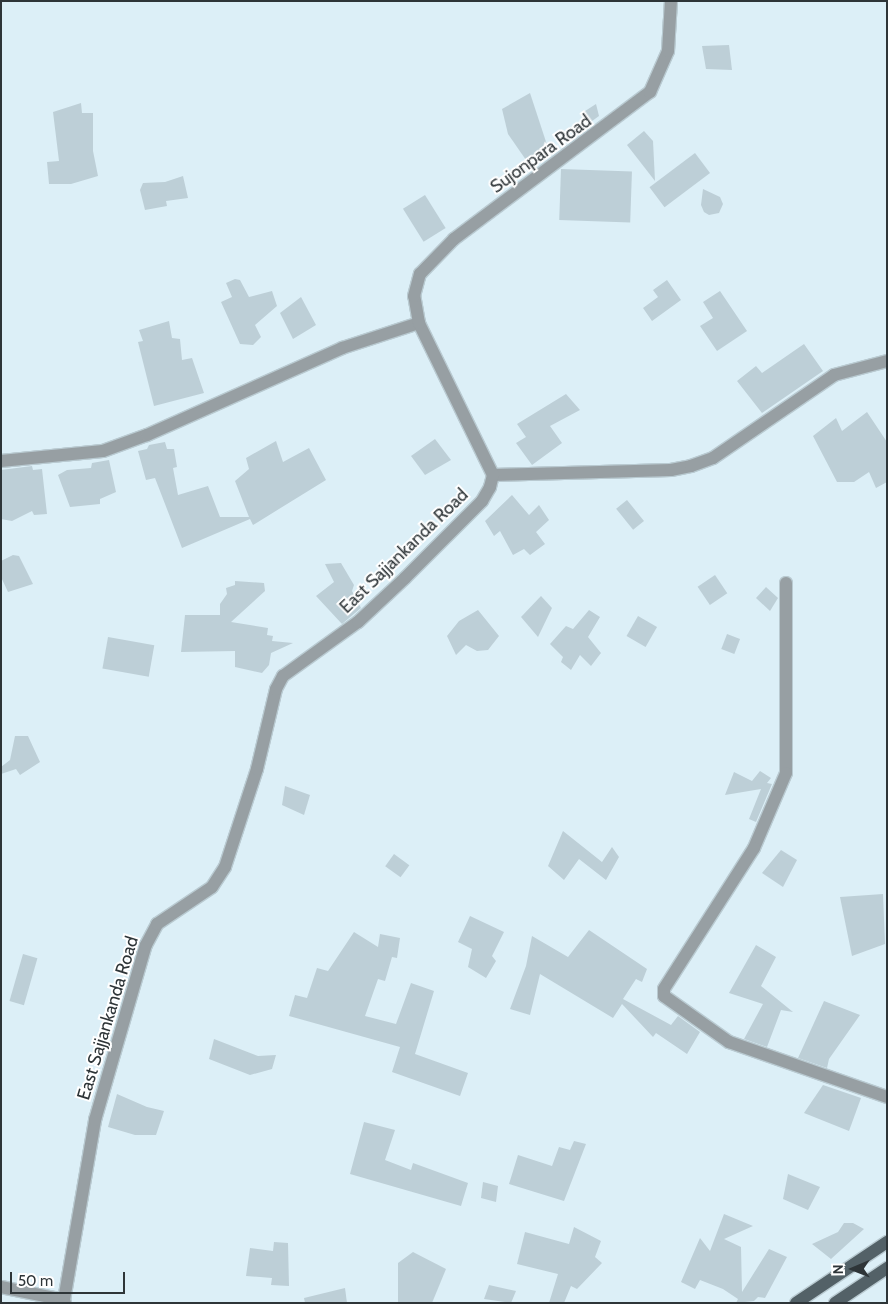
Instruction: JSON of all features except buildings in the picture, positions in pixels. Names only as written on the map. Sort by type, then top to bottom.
[{"type":"main road","points":[[796,1303],[887,1242]]},
{"type":"main road","points":[[835,1303],[887,1268]]},
{"type":"street","name":"Sujonpara Road","points":[[419,323],[414,296],[420,274],[454,238],[650,92],[668,51],[671,1]]},
{"type":"street","points":[[1,461],[103,451],[147,435],[342,348],[419,323],[494,475],[671,470],[692,466],[713,458],[834,375],[887,361]]},
{"type":"street","name":"East Sajjankanda Road","points":[[64,1301],[95,1120],[146,945],[157,924],[212,887],[225,867],[257,769],[276,689],[284,676],[358,622],[411,571],[482,501],[494,475]]},
{"type":"street","points":[[786,583],[786,773],[754,848],[664,989],[664,996],[729,1042],[887,1097]]},
{"type":"street","points":[[1,1287],[64,1301]]}]
